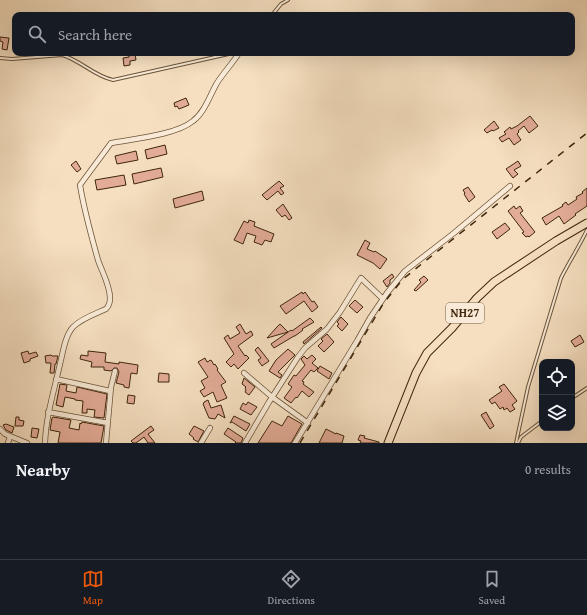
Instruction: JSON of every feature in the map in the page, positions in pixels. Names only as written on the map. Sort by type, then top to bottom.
[{"type":"highway","name":"NH27","points":[[388,443],[416,373],[427,353],[452,328],[477,298],[494,282],[587,222]]},
{"type":"street","points":[[45,443],[48,412],[63,350],[72,328],[80,321],[106,309],[111,300],[110,292],[99,262],[83,203],[80,185],[111,143],[176,130],[193,121],[200,115],[218,81],[236,56]]},
{"type":"street","points":[[295,443],[370,318],[405,272],[510,186]]},
{"type":"street","points":[[245,443],[298,357],[305,348],[327,329],[340,312],[360,278],[383,299]]},
{"type":"street","points":[[106,443],[110,391],[115,371]]},
{"type":"street","points":[[244,374],[272,397],[308,423]]},
{"type":"street","points":[[56,379],[110,391]]},
{"type":"street","points":[[48,412],[108,423]]},
{"type":"street","points":[[201,443],[210,428]]},
{"type":"street","points":[[0,429],[10,436],[27,443]]},
{"type":"street","points":[[8,443],[10,436]]},
{"type":"lane","points":[[274,12],[281,4],[288,0]]},
{"type":"lane","points":[[0,58],[12,59],[50,56]]},
{"type":"lane","points":[[66,56],[105,78],[113,80],[220,56]]},
{"type":"lane","points":[[517,443],[528,387],[561,278],[587,230]]},
{"type":"lane","points":[[575,396],[587,388]]},
{"type":"lane","points":[[517,443],[521,437],[539,423]]},
{"type":"building","points":[[0,37],[9,38],[7,50],[2,49],[3,42],[0,41]]},
{"type":"building","points":[[135,56],[136,60],[130,61],[130,65],[124,66],[123,58]]},
{"type":"building","points":[[186,98],[189,105],[179,109],[177,106],[175,107],[174,103]]},
{"type":"building","points":[[530,116],[538,126],[529,133],[524,126],[518,131],[519,132],[517,134],[521,140],[514,145],[509,138],[502,142],[499,138],[506,134],[504,132],[510,127],[511,129],[517,126]]},
{"type":"building","points":[[494,121],[499,128],[487,133],[484,130]]},
{"type":"building","points":[[165,145],[167,154],[147,159],[145,150]]},
{"type":"building","points":[[136,151],[138,160],[117,164],[115,156]]},
{"type":"building","points":[[76,161],[81,169],[77,172],[71,165]]},
{"type":"building","points":[[518,161],[521,166],[514,170],[518,174],[513,178],[506,169]]},
{"type":"building","points":[[161,168],[163,177],[134,184],[132,174]]},
{"type":"building","points":[[124,175],[126,185],[97,190],[95,180]]},
{"type":"building","points":[[279,181],[284,186],[280,188],[284,193],[281,195],[278,191],[267,200],[262,195]]},
{"type":"building","points":[[468,187],[475,197],[469,202],[463,190]]},
{"type":"building","points":[[587,188],[587,206],[564,224],[559,216],[546,225],[542,218],[563,206],[562,205],[566,202],[568,205],[577,199],[576,197],[583,193],[582,192]]},
{"type":"building","points":[[202,191],[204,200],[175,208],[173,199]]},
{"type":"building","points":[[283,204],[292,218],[289,220],[285,215],[282,217],[276,210]]},
{"type":"building","points":[[514,206],[516,209],[520,206],[523,211],[520,213],[535,232],[529,237],[526,237],[522,233],[524,232],[508,211]]},
{"type":"building","points":[[249,220],[255,222],[254,226],[274,234],[271,242],[265,240],[262,245],[254,242],[256,236],[247,233],[243,244],[234,240],[244,221],[248,223]]},
{"type":"building","points":[[505,223],[510,229],[497,239],[492,232]]},
{"type":"building","points":[[365,240],[370,243],[367,249],[374,252],[375,251],[387,259],[380,269],[373,263],[357,255]]},
{"type":"building","points":[[392,274],[394,277],[390,280],[387,287],[383,281]]},
{"type":"building","points":[[424,276],[428,280],[416,291],[414,290],[421,282],[419,280]]},
{"type":"building","points":[[302,292],[303,294],[305,292],[312,302],[314,301],[318,307],[312,312],[304,301],[286,314],[280,306]]},
{"type":"building","points":[[355,300],[363,307],[357,313],[349,306]]},
{"type":"building","points":[[341,317],[348,324],[342,331],[337,326],[339,324],[337,322]]},
{"type":"building","points":[[310,318],[314,322],[302,329],[303,330],[295,336],[274,348],[271,344],[291,330],[292,331]]},
{"type":"building","points":[[240,324],[246,334],[251,331],[253,335],[238,346],[245,356],[246,355],[249,358],[238,369],[234,364],[231,367],[226,362],[234,354],[224,338],[228,335],[230,339],[240,333],[236,327]]},
{"type":"building","points":[[280,324],[288,332],[267,338],[277,327]]},
{"type":"building","points":[[321,327],[322,328],[304,344],[303,342]]},
{"type":"building","points":[[327,334],[334,342],[324,352],[318,346],[323,341],[321,339]]},
{"type":"building","points":[[580,335],[584,342],[575,347],[571,341]]},
{"type":"building","points":[[258,347],[269,361],[262,366],[258,360],[261,358],[255,350]]},
{"type":"building","points":[[288,349],[295,355],[278,372],[282,375],[280,378],[269,371],[276,360]]},
{"type":"building","points":[[28,351],[29,354],[36,352],[38,356],[24,363],[21,353]]},
{"type":"building","points":[[88,351],[106,353],[105,362],[119,364],[119,362],[138,365],[137,374],[131,373],[129,388],[116,383],[119,372],[117,368],[114,368],[111,371],[104,370],[104,367],[91,367],[92,362],[80,359],[81,355],[88,356]]},
{"type":"building","points":[[312,355],[316,359],[312,363],[318,368],[314,372],[311,370],[302,381],[304,382],[303,384],[314,392],[309,397],[302,391],[291,403],[284,398],[292,387],[288,384],[294,375],[296,376],[305,365],[301,359],[304,356],[307,359]]},
{"type":"building","points":[[45,356],[58,356],[54,373],[50,373],[51,363],[46,363]]},
{"type":"building","points":[[205,358],[207,362],[211,360],[214,365],[215,364],[218,369],[217,370],[226,382],[221,385],[227,398],[217,402],[213,392],[204,397],[200,391],[205,388],[201,381],[208,377],[198,362]]},
{"type":"building","points":[[320,366],[332,373],[329,379],[317,371]]},
{"type":"building","points":[[159,373],[169,374],[169,382],[158,382]]},
{"type":"building","points":[[244,378],[255,387],[249,395],[245,392],[246,387],[242,384]]},
{"type":"building","points":[[60,384],[67,385],[66,391],[76,393],[77,387],[107,394],[104,418],[94,417],[95,410],[87,409],[87,413],[82,413],[83,401],[65,397],[63,407],[56,405]]},
{"type":"building","points":[[504,384],[517,401],[512,405],[515,409],[510,412],[507,408],[504,410],[503,407],[500,409],[495,402],[492,404],[489,400],[502,391],[499,387]]},
{"type":"building","points":[[128,395],[135,396],[134,404],[127,403]]},
{"type":"building","points":[[208,400],[211,408],[221,405],[225,418],[218,414],[215,419],[209,418],[203,404]]},
{"type":"building","points":[[248,402],[257,407],[251,415],[240,409],[243,403],[246,405]]},
{"type":"building","points":[[486,412],[494,426],[490,429],[481,415]]},
{"type":"building","points":[[234,416],[250,424],[246,431],[232,422],[230,423]]},
{"type":"building","points":[[288,416],[302,424],[291,443],[258,443],[272,421],[282,426]]},
{"type":"building","points":[[16,417],[19,417],[19,420],[24,421],[23,426],[15,426]]},
{"type":"building","points":[[53,417],[71,420],[69,428],[79,430],[80,423],[81,424],[82,422],[104,426],[101,443],[58,443],[60,432],[50,430]]},
{"type":"building","points":[[6,424],[14,427],[12,433],[6,430],[3,425]]},
{"type":"building","points":[[151,426],[154,430],[148,434],[155,443],[148,443],[144,437],[136,443],[131,441]]},
{"type":"building","points":[[194,426],[204,431],[198,442],[189,434]]},
{"type":"building","points":[[32,428],[39,429],[37,438],[31,437]]},
{"type":"building","points":[[228,428],[243,438],[241,443],[235,443],[236,442],[224,434]]},
{"type":"building","points":[[326,429],[344,436],[342,443],[319,443]]},
{"type":"building","points":[[360,435],[365,436],[364,438],[379,443],[360,443],[361,441],[358,440]]},
{"type":"railway","points":[[300,443],[383,304],[402,280],[587,133]]}]
